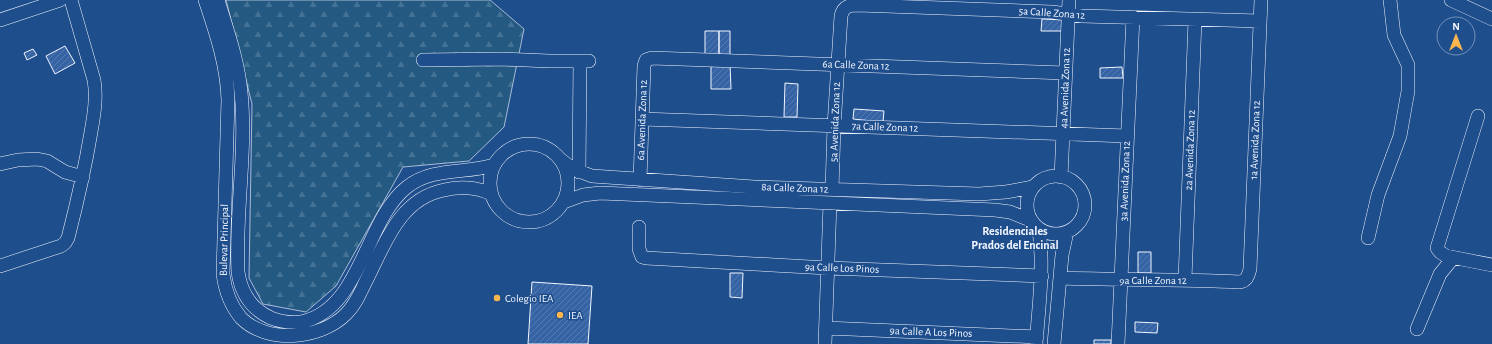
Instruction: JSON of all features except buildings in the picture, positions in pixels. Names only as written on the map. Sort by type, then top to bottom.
[{"type":"street","points":[[0,20],[60,0]]},
{"type":"street","points":[[0,266],[61,246],[68,238],[83,177],[96,91],[71,0]]},
{"type":"street","name":"Bulevar Principal","points":[[205,0],[219,43],[228,84],[222,274],[224,285],[231,302],[242,319],[250,326],[267,334],[289,338],[310,334],[329,327],[345,314],[357,300],[400,217],[417,200],[427,195],[451,188],[482,190],[491,194]]},
{"type":"street","name":"Bulevar Principal","points":[[218,0],[236,59],[241,91],[242,124],[239,282],[243,293],[250,302],[274,320],[297,322],[307,320],[330,307],[342,294],[353,277],[385,214],[406,188],[420,179],[438,173],[471,170],[494,165]]},
{"type":"street","name":"4a Avenida Zona 12","points":[[1061,177],[1069,0]]},
{"type":"street","name":"1a Avenida Zona 12","points":[[1246,280],[1250,269],[1261,0]]},
{"type":"street","points":[[1368,238],[1378,195],[1400,136],[1408,91],[1408,65],[1394,35],[1390,0]]},
{"type":"street","points":[[1451,0],[1492,19]]},
{"type":"street","name":"5a Calle Zona 12","points":[[844,8],[858,5],[1052,12],[1082,16],[1260,21]]},
{"type":"street","name":"5a Avenida Zona 12","points":[[832,189],[837,64],[841,16],[844,8]]},
{"type":"street","name":"3a Avenida Zona 12","points":[[1118,344],[1133,17]]},
{"type":"street","name":"2a Avenida Zona 12","points":[[1185,279],[1195,20]]},
{"type":"street","name":"6a Calle Zona 12","points":[[646,60],[655,58],[1065,73]]},
{"type":"street","points":[[423,60],[501,59],[584,61],[579,172]]},
{"type":"street","name":"6a Avenida Zona 12","points":[[640,180],[644,66],[646,60]]},
{"type":"street","points":[[1478,116],[1437,248],[1440,252],[1453,258],[1492,265]]},
{"type":"street","name":"7a Calle Zona 12","points":[[642,119],[1127,136]]},
{"type":"street","points":[[529,144],[541,146],[552,151],[560,159],[566,169],[569,180],[568,192],[564,202],[556,212],[547,218],[536,222],[524,222],[513,219],[504,213],[496,204],[491,194],[491,174],[494,165],[506,152],[517,146],[529,144]]},
{"type":"street","points":[[0,164],[18,160],[37,159],[47,162],[66,172],[83,177]]},
{"type":"street","name":"8a Calle Zona 12","points":[[560,159],[579,172],[603,178],[754,187],[992,194],[1033,187]]},
{"type":"street","points":[[1035,225],[1048,233],[1057,234],[1075,228],[1081,220],[1085,202],[1082,193],[1077,186],[1070,180],[1061,177],[1046,178],[1033,187],[1028,194],[1026,203],[1027,212],[1035,225],[1042,251],[1042,276],[1036,340]]},
{"type":"street","name":"8a Calle Zona 12","points":[[564,202],[583,195],[600,193],[995,210],[1010,212],[1035,225]]},
{"type":"street","points":[[825,344],[830,203]]},
{"type":"street","name":"9a Calle Los Pinos","points":[[639,227],[639,249],[642,257],[828,268],[1042,276]]},
{"type":"street","points":[[1054,344],[1066,232]]},
{"type":"street","points":[[1417,329],[1440,274],[1453,258]]},
{"type":"street","name":"9a Calle Zona 12","points":[[1060,278],[1121,280],[1185,279],[1239,282],[1246,280]]},
{"type":"street","name":"9a Calle A Los Pinos","points":[[826,328],[1036,340]]},
{"type":"green space","points":[[226,0],[490,0],[524,29],[504,127],[469,161],[403,167],[336,286],[306,312],[263,304],[249,278],[252,104]]},
{"type":"place","name":"Colegio IEA","points":[[497,298]]},
{"type":"place","name":"IEA","points":[[560,315]]},
{"type":"district","name":"Residenciales Prados del Encinal","points":[[1015,238]]}]
